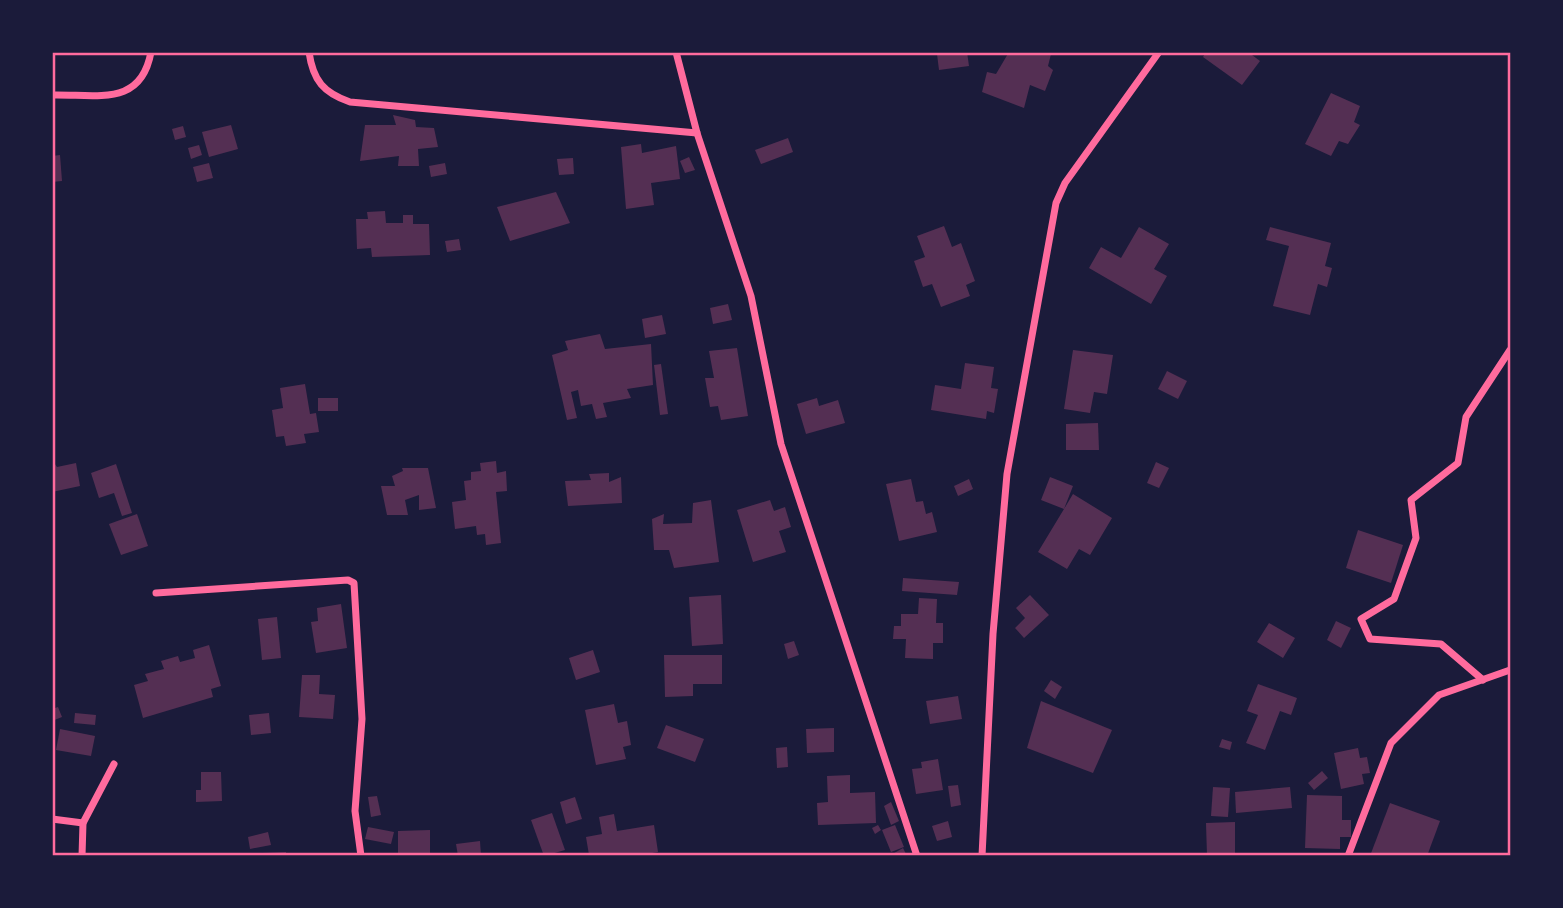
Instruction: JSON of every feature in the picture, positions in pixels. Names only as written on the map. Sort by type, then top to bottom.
[{"type":"street","points":[[52,95],[128,91],[145,77],[151,52]]},
{"type":"street","points":[[309,52],[318,84],[331,95],[350,102],[697,133]]},
{"type":"street","points":[[676,52],[697,133],[751,296],[781,444],[917,856]]},
{"type":"street","points":[[982,856],[993,634],[1007,474],[1056,203],[1065,183],[1159,52]]},
{"type":"street","points":[[1483,680],[1441,644],[1370,639],[1361,619],[1394,599],[1416,538],[1411,500],[1458,463],[1466,417],[1510,350]]},
{"type":"street","points":[[156,593],[348,580],[354,583],[362,719],[355,811],[361,856]]},
{"type":"street","points":[[1349,856],[1391,743],[1439,695],[1510,670]]},
{"type":"street","points":[[82,856],[83,823],[114,764]]},
{"type":"street","points":[[52,819],[83,823]]},
{"type":"building","points":[[967,52],[969,66],[939,70],[937,54]]},
{"type":"building","points":[[1009,52],[1051,54],[1048,66],[1053,70],[1045,91],[1030,85],[1024,108],[982,92],[987,72],[996,74]]},
{"type":"building","points":[[1206,52],[1248,52],[1260,61],[1242,85],[1203,57]]},
{"type":"building","points":[[1331,93],[1360,106],[1354,122],[1360,125],[1348,144],[1339,141],[1331,156],[1305,144]]},
{"type":"building","points":[[393,115],[415,120],[416,127],[434,128],[438,147],[418,149],[419,166],[398,166],[399,156],[360,161],[365,125],[396,125]]},
{"type":"building","points":[[231,125],[238,149],[209,157],[202,132]]},
{"type":"building","points":[[183,126],[186,137],[175,140],[172,129]]},
{"type":"building","points":[[788,138],[793,152],[761,164],[755,150]]},
{"type":"building","points":[[641,144],[642,153],[676,146],[680,179],[651,183],[654,205],[626,209],[621,147]]},
{"type":"building","points":[[199,145],[202,155],[191,159],[188,148]]},
{"type":"building","points":[[60,155],[62,181],[52,182],[52,156]]},
{"type":"building","points":[[689,157],[695,170],[685,173],[680,161]]},
{"type":"building","points":[[573,158],[574,174],[559,175],[557,159]]},
{"type":"building","points":[[209,163],[213,178],[197,182],[193,167]]},
{"type":"building","points":[[445,163],[447,174],[431,177],[429,166]]},
{"type":"building","points":[[556,192],[570,223],[510,241],[497,207]]},
{"type":"building","points":[[385,211],[386,223],[403,223],[403,215],[413,215],[413,224],[429,224],[430,255],[372,257],[371,248],[357,249],[356,219],[368,219],[367,212]]},
{"type":"building","points":[[944,226],[952,247],[961,243],[975,281],[966,285],[970,296],[941,307],[932,284],[923,287],[914,261],[925,257],[917,236]]},
{"type":"building","points":[[1139,227],[1169,244],[1154,269],[1167,276],[1151,304],[1089,268],[1101,247],[1121,258]]},
{"type":"building","points":[[1270,227],[1331,243],[1325,266],[1332,268],[1327,287],[1318,284],[1310,315],[1273,306],[1289,246],[1266,240]]},
{"type":"building","points":[[459,239],[461,250],[447,252],[445,241]]},
{"type":"building","points":[[728,304],[732,320],[713,324],[710,308]]},
{"type":"building","points":[[662,315],[666,334],[645,338],[642,319]]},
{"type":"building","points":[[600,334],[605,349],[651,344],[653,385],[627,389],[631,398],[603,403],[607,417],[596,419],[592,404],[581,406],[578,390],[571,392],[577,418],[567,420],[552,355],[568,350],[565,341]]},
{"type":"building","points":[[737,348],[748,416],[721,420],[718,406],[710,407],[705,378],[714,378],[709,351]]},
{"type":"building","points":[[1073,350],[1113,355],[1107,394],[1094,392],[1090,413],[1064,409]]},
{"type":"building","points":[[965,363],[994,367],[991,388],[998,389],[994,413],[987,411],[986,419],[931,410],[935,385],[961,389]]},
{"type":"building","points":[[661,364],[668,414],[660,415],[654,365]]},
{"type":"building","points":[[1167,371],[1187,381],[1178,399],[1158,389]]},
{"type":"building","points":[[305,384],[310,414],[316,413],[319,432],[304,434],[306,443],[286,446],[284,436],[276,437],[272,410],[283,408],[280,388]]},
{"type":"building","points":[[318,398],[338,398],[338,411],[318,411]]},
{"type":"building","points":[[817,398],[819,406],[838,400],[845,423],[806,434],[797,404]]},
{"type":"building","points":[[1098,423],[1099,450],[1066,450],[1066,424]]},
{"type":"building","points":[[52,460],[57,467],[76,463],[80,486],[52,492]]},
{"type":"building","points":[[496,461],[497,473],[506,471],[507,491],[496,492],[501,543],[486,545],[485,534],[477,535],[476,526],[455,529],[452,502],[466,500],[464,481],[471,480],[471,472],[481,471],[480,463]]},
{"type":"building","points":[[1156,462],[1169,468],[1159,488],[1147,483]]},
{"type":"building","points":[[116,464],[132,513],[122,516],[114,493],[99,498],[91,473]]},
{"type":"building","points":[[402,468],[428,468],[436,508],[419,510],[419,495],[405,500],[408,515],[387,515],[381,486],[395,486],[392,476],[403,471]]},
{"type":"building","points":[[609,473],[609,482],[621,477],[622,503],[568,506],[565,481],[591,480],[589,474]]},
{"type":"building","points":[[1050,477],[1073,486],[1064,509],[1041,500]]},
{"type":"building","points":[[911,479],[916,502],[923,501],[926,514],[932,512],[937,532],[899,541],[886,484]]},
{"type":"building","points":[[969,479],[973,489],[958,496],[954,486]]},
{"type":"building","points":[[1073,494],[1112,518],[1090,555],[1079,549],[1067,569],[1038,552]]},
{"type":"building","points":[[711,500],[719,562],[674,568],[669,550],[654,550],[652,519],[664,514],[663,524],[692,523],[693,503]]},
{"type":"building","points":[[770,500],[774,511],[785,507],[791,527],[779,531],[786,552],[753,562],[737,510]]},
{"type":"building","points":[[137,514],[148,546],[121,555],[109,524]]},
{"type":"building","points":[[1358,530],[1403,545],[1391,583],[1346,568]]},
{"type":"building","points":[[903,578],[959,582],[957,595],[902,591]]},
{"type":"building","points":[[721,595],[723,644],[692,646],[689,597]]},
{"type":"building","points":[[1030,595],[1049,615],[1024,638],[1015,628],[1025,618],[1016,608]]},
{"type":"building","points":[[919,598],[937,599],[936,623],[943,623],[943,643],[933,643],[933,659],[905,658],[906,639],[893,639],[894,626],[901,626],[901,614],[918,614]]},
{"type":"building","points":[[341,604],[347,648],[316,653],[311,622],[318,621],[317,608]]},
{"type":"building","points":[[277,617],[281,658],[262,660],[258,619]]},
{"type":"building","points":[[1336,621],[1351,628],[1341,648],[1327,640]]},
{"type":"building","points":[[1269,623],[1295,638],[1283,658],[1257,642]]},
{"type":"building","points":[[794,641],[799,655],[788,659],[784,644]]},
{"type":"building","points":[[209,645],[221,686],[211,689],[213,697],[143,718],[134,685],[148,681],[145,674],[164,669],[161,661],[178,656],[180,662],[195,658],[193,650]]},
{"type":"building","points":[[593,650],[600,672],[576,680],[569,658]]},
{"type":"building","points":[[664,655],[722,655],[722,684],[693,684],[693,696],[665,697]]},
{"type":"building","points":[[302,675],[320,675],[319,694],[335,695],[333,719],[299,717]]},
{"type":"building","points":[[1051,680],[1062,687],[1055,699],[1044,691]]},
{"type":"building","points":[[1258,684],[1297,698],[1291,715],[1280,711],[1265,750],[1246,743],[1258,715],[1247,711]]},
{"type":"building","points":[[958,696],[962,719],[930,724],[926,701]]},
{"type":"building","points":[[1041,701],[1112,730],[1093,773],[1027,748]]},
{"type":"building","points":[[614,704],[618,723],[627,721],[631,745],[623,747],[626,759],[596,765],[585,710]]},
{"type":"building","points":[[58,707],[62,717],[52,721],[52,709]]},
{"type":"building","points":[[75,713],[96,715],[95,725],[74,723]]},
{"type":"building","points":[[269,713],[271,733],[251,735],[249,715]]},
{"type":"building","points":[[666,725],[704,739],[695,762],[657,748]]},
{"type":"building","points":[[834,728],[834,752],[807,753],[806,729]]},
{"type":"building","points":[[60,729],[95,736],[91,756],[56,750]]},
{"type":"building","points":[[1222,739],[1232,742],[1230,750],[1219,747]]},
{"type":"building","points":[[787,747],[788,767],[777,768],[776,748]]},
{"type":"building","points":[[1358,748],[1360,758],[1367,757],[1370,773],[1362,774],[1364,784],[1341,789],[1334,753]]},
{"type":"building","points":[[938,759],[943,790],[916,794],[912,769],[922,768],[921,762]]},
{"type":"building","points":[[1322,771],[1328,778],[1314,790],[1308,783]]},
{"type":"building","points":[[201,772],[221,772],[222,801],[196,802],[196,790],[201,790]]},
{"type":"building","points":[[850,775],[850,793],[875,792],[876,823],[818,825],[817,803],[828,802],[827,776]]},
{"type":"building","points":[[958,785],[961,805],[951,807],[948,786]]},
{"type":"building","points":[[1213,787],[1230,788],[1228,817],[1211,816]]},
{"type":"building","points":[[1290,787],[1292,808],[1236,813],[1235,792]]},
{"type":"building","points":[[1307,795],[1342,796],[1342,820],[1351,820],[1351,837],[1340,837],[1340,849],[1305,848]]},
{"type":"building","points":[[377,796],[381,815],[371,817],[368,797]]},
{"type":"building","points":[[575,797],[582,819],[566,824],[560,802]]},
{"type":"building","points":[[891,802],[899,821],[891,825],[884,806]]},
{"type":"building","points":[[1390,803],[1440,821],[1427,856],[1370,856]]},
{"type":"building","points":[[552,813],[565,850],[544,856],[531,820]]},
{"type":"building","points":[[614,814],[617,831],[654,825],[658,852],[635,856],[604,856],[604,853],[589,855],[586,837],[602,834],[599,817]]},
{"type":"building","points":[[948,821],[952,837],[937,841],[932,826]]},
{"type":"building","points":[[1235,822],[1235,856],[1207,856],[1206,823]]},
{"type":"building","points":[[878,825],[881,830],[875,834],[872,828]]},
{"type":"building","points":[[895,825],[904,847],[891,852],[882,830]]},
{"type":"building","points":[[368,827],[394,832],[391,844],[365,839]]},
{"type":"building","points":[[430,830],[430,856],[398,856],[398,831]]},
{"type":"building","points":[[268,832],[271,845],[250,849],[248,837]]},
{"type":"building","points":[[480,841],[481,856],[458,856],[456,844]]},
{"type":"building","points":[[903,848],[907,856],[889,856]]},
{"type":"building","points":[[286,852],[286,856],[262,856],[262,853]]}]
